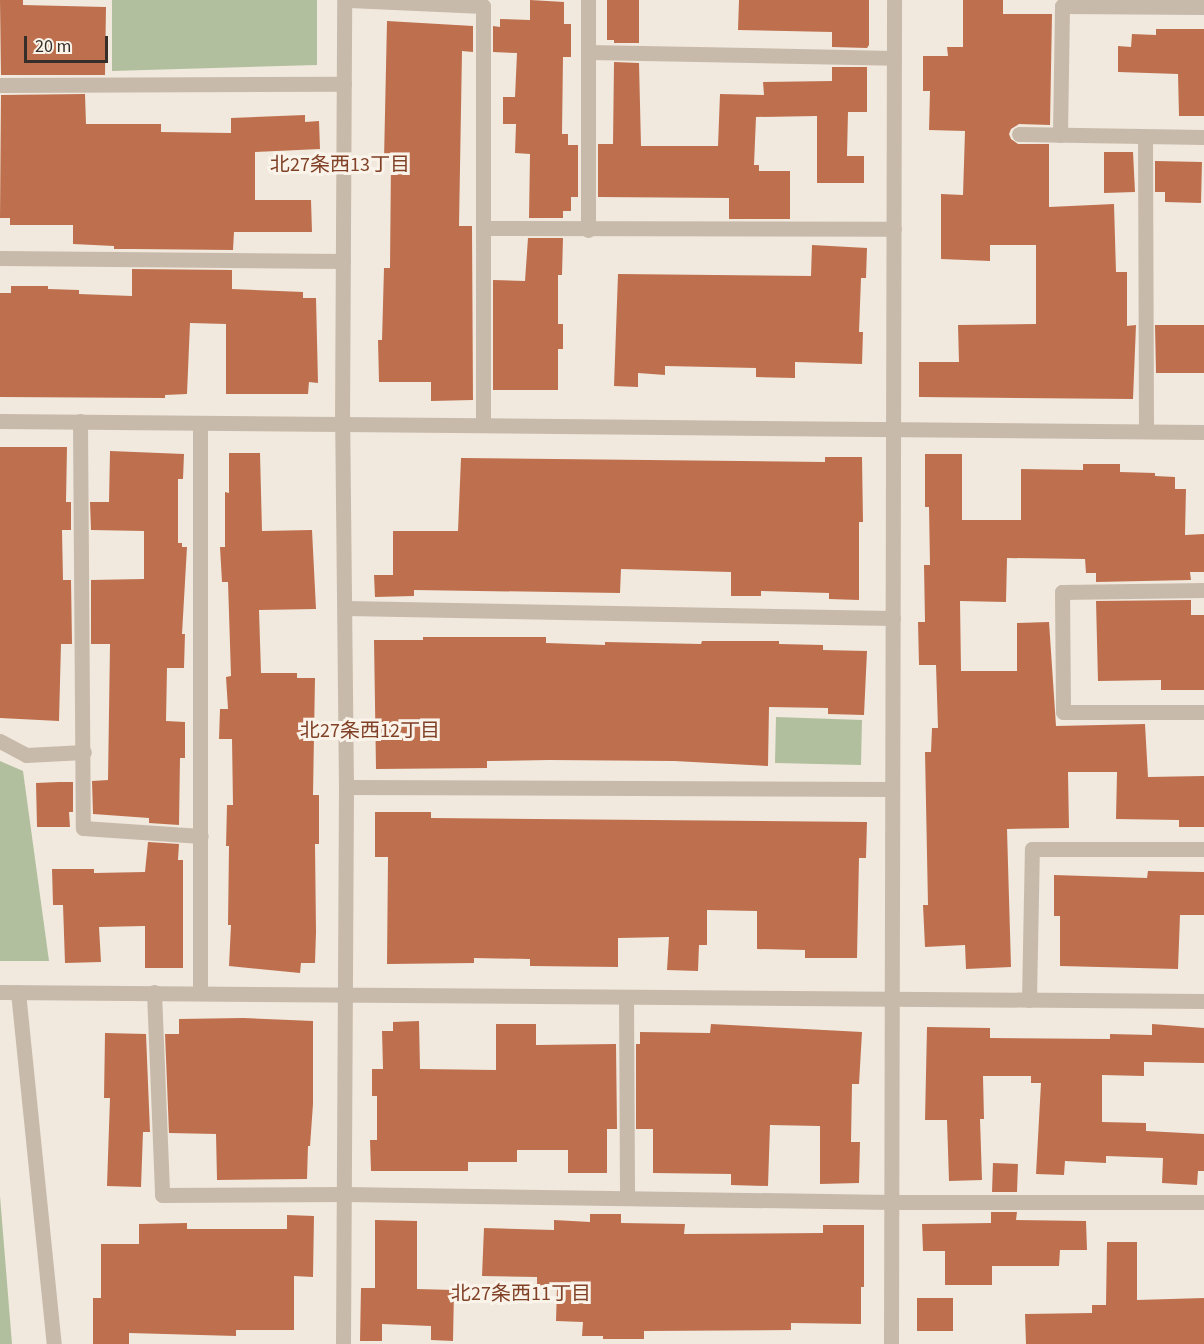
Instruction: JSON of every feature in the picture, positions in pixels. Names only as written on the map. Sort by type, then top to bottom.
[{"type":"street","points":[[343,1344],[343,995],[346,787],[342,424],[344,0]]},
{"type":"street","points":[[349,0],[483,6],[483,425]]},
{"type":"street","points":[[588,0],[588,230]]},
{"type":"street","points":[[891,1344],[894,0]]},
{"type":"street","points":[[1060,135],[1062,6],[1204,7]]},
{"type":"street","points":[[588,51],[894,58]]},
{"type":"street","points":[[0,84],[344,84]]},
{"type":"street","points":[[1019,134],[1204,137]]},
{"type":"street","points":[[1145,137],[1146,431]]},
{"type":"street","points":[[483,228],[894,229]]},
{"type":"street","points":[[0,258],[343,261]]},
{"type":"street","points":[[0,421],[1204,432]]},
{"type":"street","points":[[80,421],[83,828],[201,836]]},
{"type":"street","points":[[200,423],[200,993]]},
{"type":"street","points":[[1204,590],[1062,592],[1062,604],[1063,712],[1204,712]]},
{"type":"street","points":[[345,608],[893,618]]},
{"type":"street","points":[[0,741],[26,755],[84,753]]},
{"type":"street","points":[[346,787],[892,789]]},
{"type":"street","points":[[1029,1000],[1032,849],[1204,849]]},
{"type":"street","points":[[0,992],[1204,1001]]},
{"type":"street","points":[[18,992],[54,1344]]},
{"type":"street","points":[[154,992],[162,1195],[344,1194],[892,1202],[1204,1202]]},
{"type":"street","points":[[626,997],[627,1198]]},
{"type":"green space","points":[[112,0],[317,0],[317,65],[112,71]]},
{"type":"green space","points":[[776,717],[862,720],[861,765],[775,763]]},
{"type":"green space","points":[[0,761],[23,771],[49,961],[0,961]]},
{"type":"green space","points":[[0,1196],[12,1344],[0,1344]]},
{"type":"building","points":[[0,0],[23,0],[23,5],[106,7],[105,75],[1,75]]},
{"type":"building","points":[[530,0],[564,2],[564,24],[571,24],[571,57],[563,57],[562,134],[568,134],[568,145],[578,145],[578,197],[571,197],[571,211],[563,211],[563,218],[529,218],[530,154],[515,153],[516,124],[503,124],[503,97],[515,97],[517,53],[493,52],[493,26],[500,27],[500,19],[530,20]]},
{"type":"building","points":[[607,0],[639,0],[639,43],[614,43],[614,40],[607,40]]},
{"type":"building","points":[[739,0],[869,0],[869,45],[867,48],[832,47],[832,32],[738,30]]},
{"type":"building","points":[[963,0],[1003,0],[1003,14],[1052,14],[1050,125],[1019,124],[1011,129],[1009,134],[1011,139],[1018,144],[1049,144],[1049,207],[1114,204],[1116,272],[1127,272],[1127,326],[1136,325],[1133,399],[919,397],[919,362],[959,362],[958,325],[1036,324],[1036,245],[990,245],[990,261],[941,259],[941,194],[963,195],[965,131],[929,130],[930,91],[923,91],[923,56],[948,56],[947,47],[963,47]]},
{"type":"building","points":[[387,21],[473,26],[473,52],[462,51],[459,226],[472,226],[473,400],[431,401],[431,382],[379,382],[378,340],[382,340],[384,268],[390,268],[391,159],[384,159]]},
{"type":"building","points":[[1156,29],[1204,29],[1204,116],[1179,116],[1178,74],[1118,72],[1118,46],[1131,47],[1132,34],[1156,35]]},
{"type":"building","points":[[614,62],[639,63],[641,146],[718,146],[720,94],[764,95],[763,82],[832,81],[832,67],[867,67],[867,112],[848,112],[847,156],[864,156],[864,183],[817,183],[817,116],[756,117],[754,165],[759,165],[759,171],[790,171],[790,219],[729,219],[729,198],[598,197],[598,144],[613,144]]},
{"type":"building","points":[[85,94],[86,124],[161,124],[161,132],[231,133],[231,118],[305,115],[305,122],[319,121],[320,149],[255,152],[255,200],[311,200],[312,232],[234,232],[233,250],[114,249],[114,246],[73,244],[73,225],[10,225],[10,218],[0,218],[1,95]]},
{"type":"building","points":[[1104,152],[1133,152],[1135,192],[1104,193]]},
{"type":"building","points":[[1155,161],[1202,162],[1201,203],[1165,202],[1165,192],[1155,192]]},
{"type":"building","points":[[528,238],[563,238],[562,275],[558,275],[558,324],[563,324],[563,349],[558,349],[558,390],[493,390],[493,280],[525,281]]},
{"type":"building","points":[[812,245],[867,248],[866,278],[861,278],[859,332],[863,332],[862,364],[795,362],[795,378],[756,377],[756,368],[665,366],[665,375],[638,373],[638,387],[614,386],[618,274],[811,276]]},
{"type":"building","points":[[132,269],[232,270],[232,289],[303,292],[303,298],[316,298],[318,383],[309,382],[308,394],[226,394],[226,324],[190,323],[187,394],[165,395],[165,398],[0,397],[0,293],[11,293],[11,286],[48,286],[48,289],[79,290],[79,294],[132,296]]},
{"type":"building","points":[[1155,325],[1204,325],[1204,373],[1156,373]]},
{"type":"building","points":[[0,447],[67,447],[66,502],[71,502],[71,530],[62,530],[63,580],[71,580],[72,644],[61,644],[59,721],[0,718]]},
{"type":"building","points":[[110,451],[184,454],[183,479],[178,479],[178,543],[182,543],[182,547],[187,547],[182,634],[185,634],[184,668],[167,668],[166,721],[185,722],[185,758],[180,758],[179,825],[149,823],[149,818],[93,814],[92,781],[108,780],[110,644],[91,644],[91,580],[144,579],[144,531],[91,530],[90,502],[109,502]]},
{"type":"building","points":[[229,453],[260,453],[262,531],[312,530],[316,609],[259,610],[261,673],[297,673],[297,678],[315,678],[313,795],[319,795],[319,844],[315,844],[315,963],[301,963],[300,973],[229,966],[231,925],[228,925],[229,846],[226,846],[227,805],[233,805],[232,739],[219,739],[220,709],[228,709],[226,677],[231,676],[228,582],[222,582],[220,547],[225,547],[225,492],[229,493]]},
{"type":"building","points":[[925,454],[962,454],[962,520],[1021,520],[1021,469],[1083,470],[1083,464],[1120,464],[1120,472],[1155,473],[1155,476],[1175,477],[1175,489],[1186,489],[1185,535],[1204,534],[1204,572],[1190,572],[1191,580],[1096,582],[1096,573],[1086,573],[1085,559],[1007,558],[1006,602],[960,601],[961,671],[1017,671],[1017,623],[1049,622],[1056,726],[1145,724],[1148,777],[1204,776],[1204,827],[1179,827],[1179,820],[1116,819],[1117,772],[1068,772],[1069,828],[1007,829],[1011,967],[966,969],[965,945],[925,947],[923,905],[928,905],[925,752],[931,752],[932,728],[938,728],[936,665],[919,665],[918,622],[925,622],[924,565],[930,565],[929,507],[925,507]]},
{"type":"building","points":[[825,457],[862,457],[863,522],[859,522],[859,600],[829,599],[829,593],[761,591],[761,596],[731,596],[731,572],[621,569],[620,593],[414,590],[414,596],[375,597],[374,575],[393,575],[393,531],[458,531],[461,458],[825,462]]},
{"type":"building","points":[[1191,600],[1191,615],[1204,615],[1204,690],[1161,690],[1161,680],[1098,681],[1096,601]]},
{"type":"building","points":[[423,637],[546,637],[546,643],[605,645],[605,642],[701,644],[702,641],[779,641],[779,644],[823,645],[823,650],[867,651],[864,715],[828,714],[828,708],[769,707],[768,766],[674,761],[549,760],[487,761],[487,768],[376,769],[374,640],[423,640]]},
{"type":"building","points":[[73,782],[73,812],[69,812],[70,827],[37,827],[36,783]]},
{"type":"building","points":[[375,812],[431,812],[431,818],[867,822],[866,858],[859,858],[857,958],[805,958],[805,950],[757,949],[757,911],[707,910],[707,945],[699,945],[698,971],[667,970],[669,937],[618,938],[618,967],[530,966],[530,959],[474,958],[474,963],[387,964],[388,857],[375,857]]},
{"type":"building","points":[[148,842],[179,844],[178,860],[183,860],[183,968],[145,968],[145,926],[99,927],[101,962],[65,963],[63,905],[53,905],[52,869],[94,869],[94,873],[145,872]]},
{"type":"building","points":[[1148,871],[1204,872],[1204,915],[1180,915],[1178,969],[1060,966],[1060,916],[1054,916],[1054,875],[1147,878]]},
{"type":"building","points":[[243,1018],[313,1021],[313,1104],[307,1179],[217,1180],[216,1134],[169,1133],[165,1034],[179,1034],[179,1019]]},
{"type":"building","points":[[419,1021],[420,1069],[496,1070],[496,1024],[536,1024],[536,1045],[616,1044],[617,1129],[607,1129],[607,1173],[568,1173],[568,1150],[517,1150],[517,1162],[468,1162],[468,1171],[371,1171],[370,1140],[377,1140],[377,1096],[372,1096],[372,1069],[383,1069],[382,1031],[393,1031],[393,1022]]},
{"type":"building","points":[[711,1024],[862,1032],[859,1084],[852,1084],[851,1142],[860,1142],[859,1183],[820,1184],[820,1126],[770,1125],[768,1186],[731,1185],[731,1174],[653,1173],[653,1129],[636,1129],[636,1044],[640,1044],[640,1032],[710,1033]]},
{"type":"building","points":[[1152,1024],[1204,1028],[1204,1063],[1144,1062],[1144,1076],[1102,1075],[1102,1122],[1146,1123],[1146,1131],[1204,1134],[1204,1171],[1198,1171],[1197,1185],[1162,1183],[1163,1158],[1106,1156],[1106,1163],[1065,1161],[1064,1175],[1036,1174],[1041,1083],[1031,1083],[1031,1076],[983,1076],[984,1119],[980,1119],[982,1180],[949,1181],[947,1120],[925,1120],[927,1027],[990,1028],[990,1038],[1110,1039],[1110,1034],[1152,1035]]},
{"type":"building","points":[[105,1033],[146,1034],[150,1132],[143,1132],[141,1187],[107,1186],[110,1098],[104,1098]]},
{"type":"building","points":[[993,1163],[1018,1164],[1017,1192],[992,1192]]},
{"type":"building","points":[[991,1212],[1017,1212],[1016,1220],[1086,1221],[1087,1250],[1060,1250],[1059,1266],[992,1266],[992,1285],[945,1285],[945,1251],[923,1251],[922,1224],[991,1223]]},
{"type":"building","points":[[590,1214],[621,1214],[621,1223],[685,1224],[684,1234],[823,1233],[823,1225],[864,1225],[864,1287],[861,1287],[861,1324],[791,1323],[791,1330],[644,1331],[644,1339],[603,1339],[603,1336],[582,1336],[583,1322],[556,1321],[557,1287],[537,1287],[537,1277],[482,1276],[484,1228],[554,1230],[554,1220],[590,1222]]},
{"type":"building","points":[[287,1215],[314,1216],[313,1277],[294,1276],[294,1330],[236,1330],[236,1336],[129,1333],[129,1344],[93,1344],[93,1298],[101,1298],[101,1244],[139,1244],[139,1224],[187,1223],[187,1229],[287,1229]]},
{"type":"building","points":[[375,1220],[417,1221],[417,1289],[454,1290],[453,1341],[431,1340],[431,1326],[382,1324],[382,1341],[360,1341],[361,1288],[375,1288]]},
{"type":"building","points":[[1107,1242],[1137,1242],[1137,1300],[1204,1298],[1204,1344],[1026,1344],[1025,1314],[1092,1313],[1092,1305],[1106,1305]]},
{"type":"building","points":[[917,1298],[953,1298],[953,1331],[917,1331]]},
{"type":"district","name":"北27条西13丁目","points":[[340,165]]},
{"type":"district","name":"北27条西12丁目","points":[[370,731]]},
{"type":"district","name":"北27条西11丁目","points":[[521,1294]]}]
